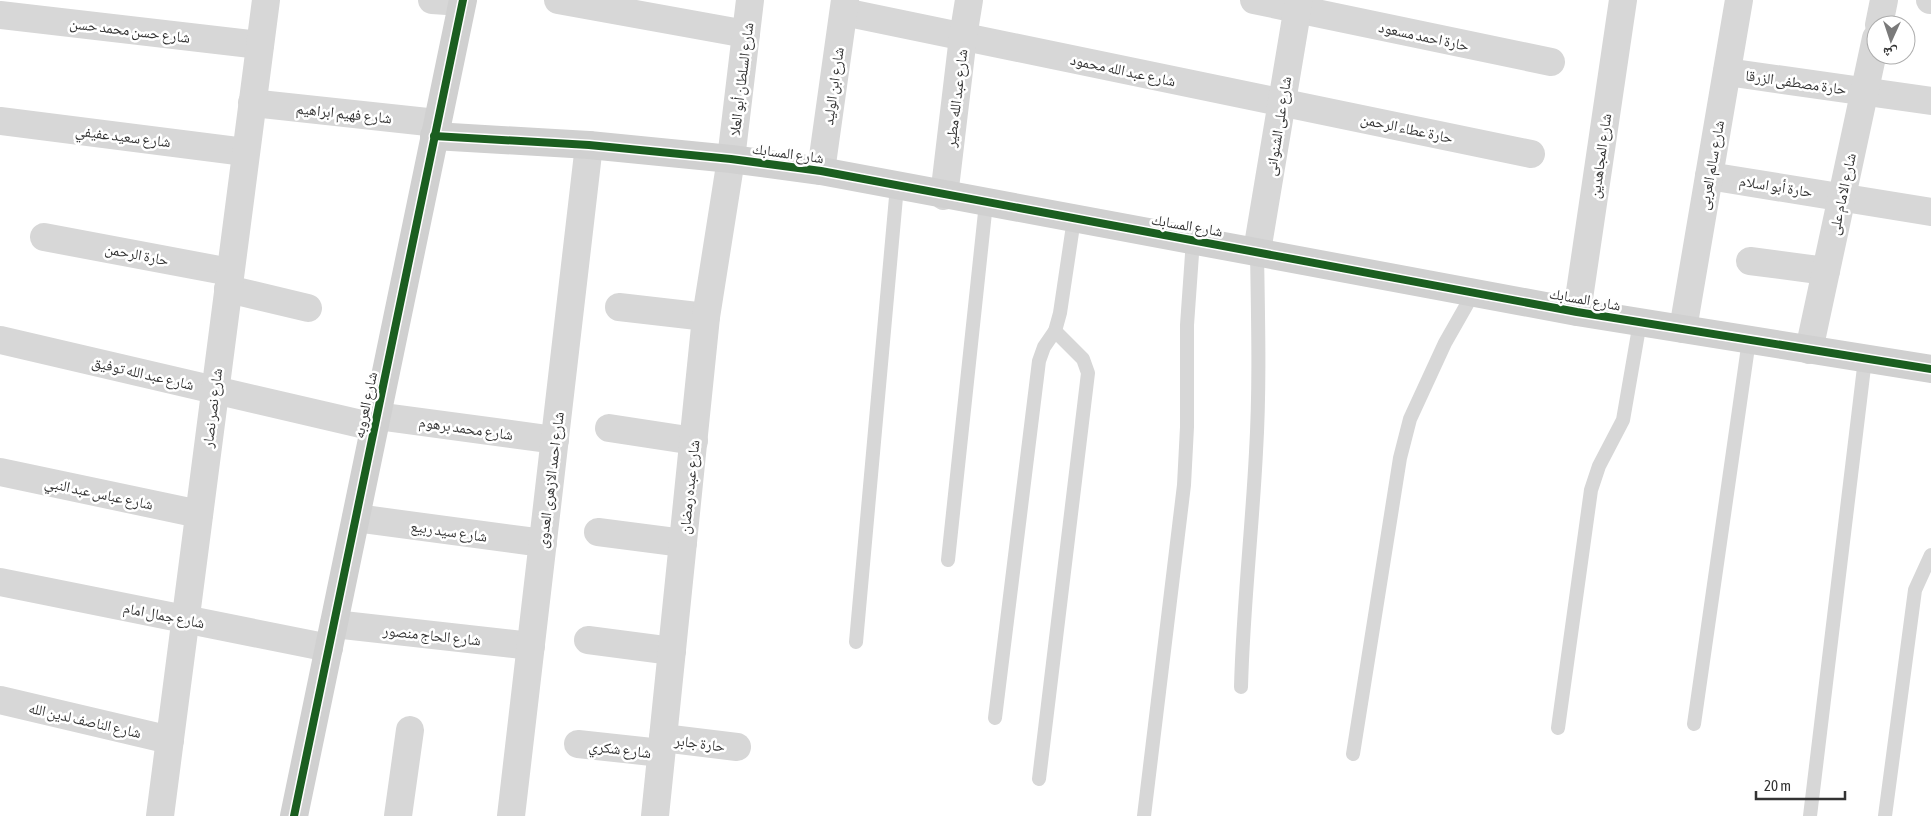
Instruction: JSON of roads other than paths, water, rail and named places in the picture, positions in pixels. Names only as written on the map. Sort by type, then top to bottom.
[{"type":"street","name":"شارع نصر نصار","points":[[160,816],[266,0]]},
{"type":"street","points":[[432,0],[462,1]]},
{"type":"street","points":[[558,0],[746,34]]},
{"type":"street","name":"شارع السلطان أبو العلا","points":[[732,159],[750,0]]},
{"type":"street","name":"شارع عبد الله مطير","points":[[944,196],[969,0]]},
{"type":"street","name":"حارة احمد مسعود","points":[[1254,0],[1298,5],[1551,62]]},
{"type":"street","name":"شارع المجاهدين","points":[[1577,312],[1623,0]]},
{"type":"street","name":"شارع سالم العربى","points":[[1683,329],[1739,0]]},
{"type":"street","points":[[1881,15],[1884,0]]},
{"type":"street","name":"شارع العروبه","points":[[294,816],[462,1]]},
{"type":"street","name":"شارع على الشنوانى","points":[[1257,251],[1298,5]]},
{"type":"street","name":"شارع عبد الله محمود","points":[[844,6],[963,37],[1282,102]]},
{"type":"street","name":"شارع ابن الوليد","points":[[821,171],[844,6]]},
{"type":"street","name":"شارع حسن محمد حسن","points":[[0,15],[260,45]]},
{"type":"street","name":"شارع الامام على","points":[[1809,350],[1870,65]]},
{"type":"street","name":"حارة مصطفى الزرقا","points":[[1727,72],[1864,93],[1931,101]]},
{"type":"street","name":"حارة عطاء الرحمن","points":[[1282,102],[1531,154]]},
{"type":"street","name":"شارع فهيم ابراهيم","points":[[252,103],[435,130]]},
{"type":"street","name":"شارع سعيد عفيفي","points":[[0,121],[246,152]]},
{"type":"street","name":"شارع المسابك","points":[[435,130],[732,159],[821,171],[944,196],[1257,251],[1577,312],[1931,369]]},
{"type":"street","name":"شارع احمد الازهرى العدوى","points":[[511,816],[589,144]]},
{"type":"street","name":"شارع عبده رمضان","points":[[655,816],[706,317],[732,159]]},
{"type":"street","name":"حارة أبو اسلام","points":[[1709,176],[1842,196],[1931,212]]},
{"type":"street","name":"حارة الرحمن","points":[[44,237],[229,280],[308,308]]},
{"type":"street","points":[[1750,262],[1826,271]]},
{"type":"street","points":[[619,307],[706,317]]},
{"type":"street","name":"شارع عبد الله توفيق","points":[[0,340],[215,390],[376,422]]},
{"type":"street","name":"شارع محمد برهوم","points":[[376,422],[555,440]]},
{"type":"street","points":[[609,428],[694,440]]},
{"type":"street","name":"شارع عباس عبد النبي","points":[[0,472],[199,514]]},
{"type":"street","name":"شارع سيد ربيع","points":[[356,518],[543,543]]},
{"type":"street","points":[[598,532],[683,543]]},
{"type":"street","name":"شارع جمال امام","points":[[0,582],[185,619],[331,636]]},
{"type":"street","name":"شارع الحاج منصور","points":[[331,636],[531,646]]},
{"type":"street","points":[[588,640],[672,651]]},
{"type":"street","name":"شارع الناصف لدين الله","points":[[0,700],[170,740]]},
{"type":"street","points":[[398,816],[410,730]]},
{"type":"street","name":"شارع شكري","points":[[578,744],[662,746]]},
{"type":"street","name":"حارة جابر","points":[[662,746],[738,747]]},
{"type":"lane","points":[[856,642],[897,186]]},
{"type":"lane","points":[[948,560],[986,203]]},
{"type":"lane","points":[[995,718],[1038,361],[1044,347],[1055,331],[1060,313],[1074,219]]},
{"type":"lane","points":[[1144,816],[1184,485],[1188,427],[1187,325],[1193,240]]},
{"type":"lane","points":[[1241,687],[1243,610],[1256,453],[1259,370],[1257,251]]},
{"type":"lane","points":[[1353,754],[1400,458],[1410,419],[1445,343],[1474,292]]},
{"type":"lane","points":[[1558,728],[1591,490],[1599,466],[1623,420],[1640,322]]},
{"type":"lane","points":[[1039,779],[1088,372],[1083,360],[1055,331]]},
{"type":"lane","points":[[1694,724],[1750,340]]},
{"type":"lane","points":[[1810,816],[1865,359]]},
{"type":"lane","points":[[1885,816],[1915,590],[1931,555]]}]
